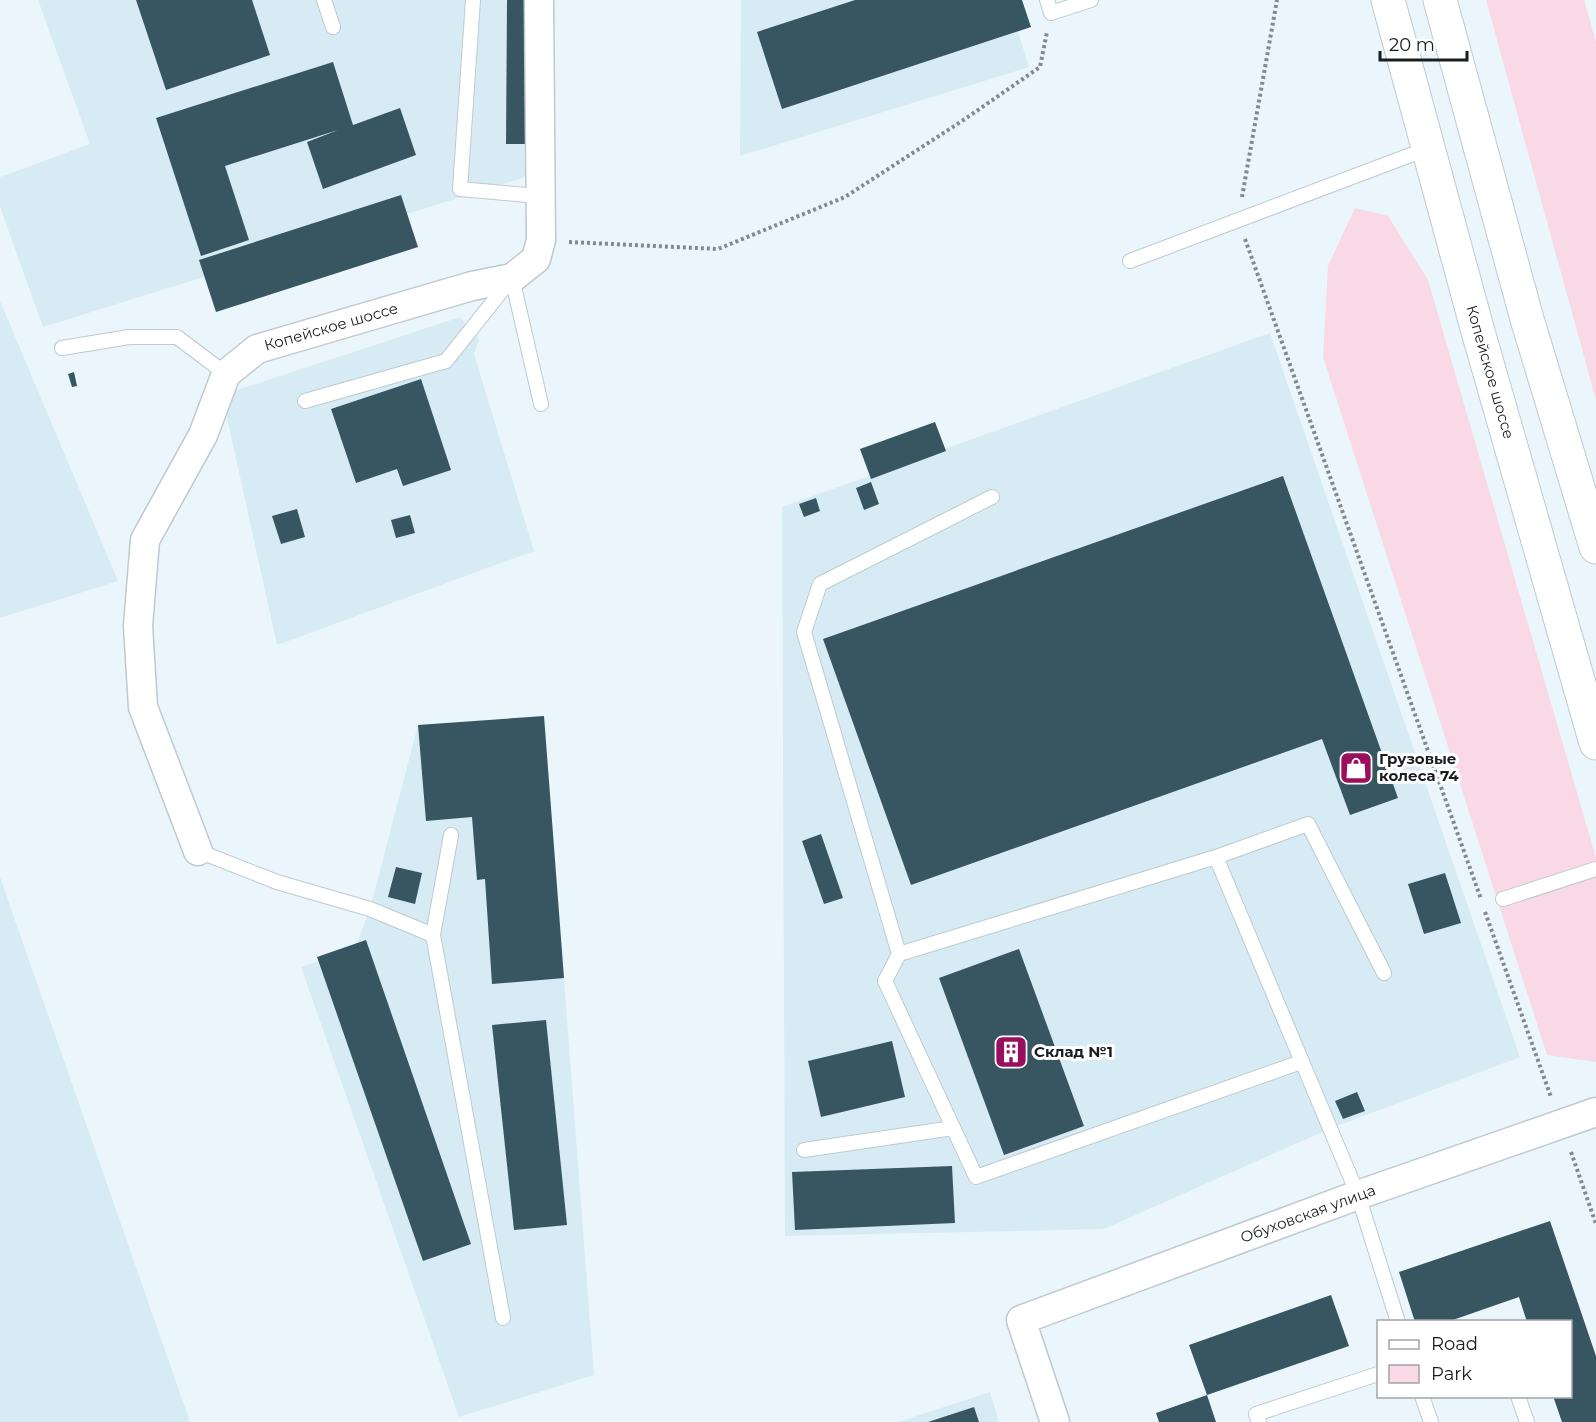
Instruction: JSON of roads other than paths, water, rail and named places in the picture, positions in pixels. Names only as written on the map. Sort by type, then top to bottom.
[{"type":"main road","name":"Копейское шоссе","points":[[1388,0],[1477,328],[1596,743]]},
{"type":"main road","points":[[1440,0],[1527,318],[1596,547]]},
{"type":"street","name":"Копейское шоссе","points":[[226,374],[257,349],[472,286],[512,278],[536,260],[541,240],[539,0]]},
{"type":"street","points":[[198,851],[143,707],[138,626],[145,540],[203,435],[226,374]]},
{"type":"street","name":"Обуховская улица","points":[[1055,1422],[1022,1320],[1358,1195],[1596,1112]]},
{"type":"lane","points":[[324,0],[333,27]]},
{"type":"lane","points":[[473,0],[460,189],[540,198]]},
{"type":"lane","points":[[1049,7],[1091,0]]},
{"type":"lane","points":[[1130,261],[1429,148]]},
{"type":"lane","points":[[305,401],[446,361],[512,278]]},
{"type":"lane","points":[[512,278],[541,404]]},
{"type":"lane","points":[[62,348],[129,337],[177,337],[226,374]]},
{"type":"lane","points":[[992,497],[820,584],[804,632],[898,954],[885,981],[976,1177],[1301,1062]]},
{"type":"lane","points":[[898,954],[1216,857],[1308,824],[1384,973]]},
{"type":"lane","points":[[451,835],[433,935],[503,1318]]},
{"type":"lane","points":[[198,851],[277,882],[370,909],[433,935]]},
{"type":"lane","points":[[1216,857],[1358,1195],[1397,1320]]},
{"type":"lane","points":[[1503,899],[1596,870]]},
{"type":"lane","points":[[804,1150],[953,1128]]},
{"type":"lane","points":[[1259,1422],[1256,1414],[1377,1374]]},
{"type":"lane","points":[[1423,1398],[1431,1422]]},
{"type":"lane","points":[[1519,1398],[1527,1422]]},
{"type":"place","name":"Грузовые колеса 74","points":[[1356,768]]},
{"type":"place","name":"Склад №1","points":[[1011,1052]]}]
